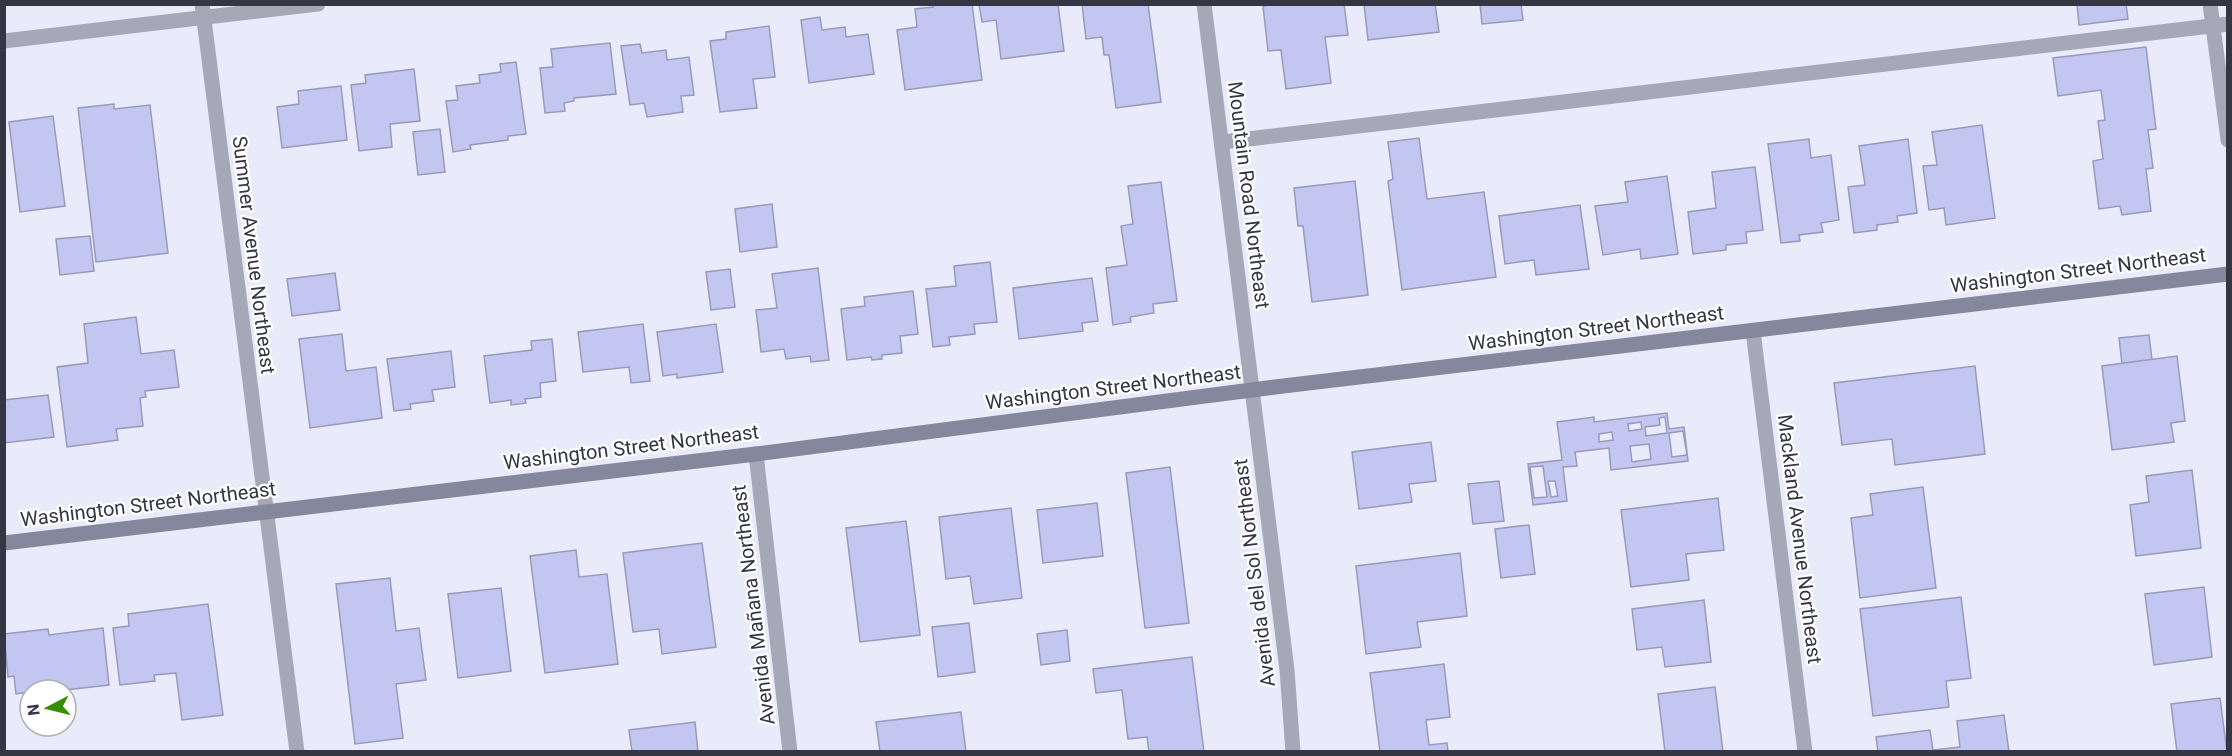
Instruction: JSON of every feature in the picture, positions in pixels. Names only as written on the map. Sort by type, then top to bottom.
[{"type":"street","points":[[4,42],[203,12],[318,4]]},
{"type":"street","name":"Mountain Road Northeast","points":[[1204,4],[1253,390]]},
{"type":"street","points":[[2210,4],[2220,25],[2228,140]]},
{"type":"street","name":"Summer Avenue Northeast","points":[[203,12],[297,752]]},
{"type":"street","points":[[1222,142],[2220,25]]},
{"type":"street","name":"Washington Street Northeast","points":[[4,543],[756,454],[1253,390],[2228,274]]},
{"type":"street","name":"Mackland Avenue Northeast","points":[[1753,331],[1805,752]]},
{"type":"street","name":"Avenida del Sol Northeast","points":[[1253,390],[1287,670],[1293,752]]},
{"type":"street","name":"Avenida Mañana Northeast","points":[[756,454],[790,752]]},
{"type":"building","points":[[932,4],[972,4],[982,80],[905,90],[897,30],[917,27],[915,9],[933,7]]},
{"type":"building","points":[[979,4],[1058,4],[1064,51],[1001,59],[996,20],[982,22]]},
{"type":"building","points":[[1082,4],[1148,4],[1161,102],[1116,108],[1109,55],[1104,55],[1102,37],[1086,39]]},
{"type":"building","points":[[1344,4],[1348,35],[1325,37],[1331,83],[1286,89],[1281,50],[1268,51],[1263,6]]},
{"type":"building","points":[[1364,4],[1435,4],[1439,32],[1368,40]]},
{"type":"building","points":[[1480,4],[1521,4],[1523,20],[1482,24]]},
{"type":"building","points":[[2077,4],[2126,4],[2128,19],[2079,25]]},
{"type":"building","points":[[820,17],[822,30],[845,27],[846,37],[868,34],[874,74],[809,83],[801,20]]},
{"type":"building","points":[[769,26],[775,77],[753,79],[757,108],[720,112],[710,41],[726,39],[726,32]]},
{"type":"building","points":[[610,43],[616,94],[574,98],[574,101],[564,103],[565,111],[545,113],[540,68],[553,67],[551,49]]},
{"type":"building","points":[[640,44],[642,53],[666,50],[667,60],[689,57],[694,95],[681,96],[683,112],[647,117],[644,103],[630,105],[621,46]]},
{"type":"building","points":[[2146,47],[2156,129],[2148,130],[2153,168],[2146,169],[2151,211],[2122,215],[2120,206],[2099,209],[2093,161],[2103,159],[2098,121],[2105,120],[2101,90],[2058,96],[2053,58]]},
{"type":"building","points":[[516,62],[526,134],[508,136],[508,140],[470,145],[471,149],[453,152],[446,101],[458,100],[456,86],[480,83],[479,75],[501,72],[500,64]]},
{"type":"building","points":[[414,69],[420,121],[390,124],[392,147],[359,151],[351,85],[366,83],[365,75]]},
{"type":"building","points":[[341,86],[347,140],[282,148],[277,107],[299,104],[298,91]]},
{"type":"building","points":[[114,104],[114,109],[150,105],[168,253],[96,262],[78,108]]},
{"type":"building","points":[[53,116],[65,206],[20,212],[9,122]]},
{"type":"building","points":[[1982,125],[1995,218],[1946,225],[1944,208],[1929,210],[1923,166],[1937,165],[1932,132]]},
{"type":"building","points":[[440,129],[445,172],[418,175],[413,132]]},
{"type":"building","points":[[1419,138],[1427,199],[1484,192],[1496,277],[1402,290],[1388,181],[1393,179],[1388,142]]},
{"type":"building","points":[[1809,139],[1811,158],[1831,155],[1839,220],[1821,223],[1823,232],[1799,235],[1800,241],[1781,243],[1768,144]]},
{"type":"building","points":[[1908,139],[1917,213],[1897,216],[1898,222],[1877,225],[1877,230],[1854,233],[1848,187],[1865,185],[1859,146]]},
{"type":"building","points":[[1755,167],[1763,230],[1746,232],[1747,243],[1726,245],[1726,250],[1693,254],[1688,212],[1716,208],[1712,172]]},
{"type":"building","points":[[1667,176],[1678,254],[1641,259],[1640,249],[1603,255],[1595,206],[1628,202],[1625,182]]},
{"type":"building","points":[[1355,181],[1368,295],[1312,302],[1303,226],[1298,226],[1294,188]]},
{"type":"building","points":[[1161,182],[1177,301],[1153,304],[1154,313],[1130,317],[1131,322],[1113,325],[1106,268],[1127,265],[1121,226],[1133,224],[1128,186]]},
{"type":"building","points":[[772,204],[777,247],[740,252],[735,209]]},
{"type":"building","points":[[1580,205],[1589,269],[1536,275],[1534,260],[1505,264],[1499,216]]},
{"type":"building","points":[[90,236],[94,271],[60,275],[56,239]]},
{"type":"building","points":[[990,262],[997,322],[974,324],[975,334],[949,337],[950,345],[933,347],[926,289],[956,286],[954,266]]},
{"type":"building","points":[[818,268],[829,360],[811,362],[810,356],[786,359],[784,349],[761,352],[756,310],[777,308],[772,274]]},
{"type":"building","points":[[730,269],[735,307],[711,310],[706,272]]},
{"type":"building","points":[[335,273],[340,310],[292,316],[287,279]]},
{"type":"building","points":[[1092,278],[1098,321],[1082,323],[1083,331],[1019,339],[1013,288]]},
{"type":"building","points":[[913,291],[918,334],[900,336],[902,353],[882,355],[882,359],[872,360],[871,357],[847,360],[841,309],[865,306],[864,297]]},
{"type":"building","points":[[136,317],[141,354],[174,350],[179,387],[145,391],[146,397],[140,398],[143,426],[116,429],[118,440],[67,447],[57,367],[88,363],[84,324]]},
{"type":"building","points":[[643,324],[650,381],[631,383],[629,367],[583,372],[578,332]]},
{"type":"building","points":[[716,324],[723,372],[677,378],[677,374],[663,376],[657,332]]},
{"type":"building","points":[[342,334],[346,371],[376,367],[382,418],[310,428],[299,339]]},
{"type":"building","points":[[2149,335],[2152,360],[2122,364],[2119,338]]},
{"type":"building","points":[[552,339],[556,381],[540,383],[541,397],[525,399],[526,403],[511,405],[511,400],[490,403],[484,356],[532,350],[531,341]]},
{"type":"building","points":[[451,351],[455,387],[432,390],[434,401],[410,404],[411,409],[394,411],[387,359]]},
{"type":"building","points":[[2177,356],[2185,421],[2171,423],[2174,442],[2112,450],[2102,366]]},
{"type":"building","points":[[1975,366],[1985,454],[1895,465],[1892,439],[1842,445],[1834,383]]},
{"type":"building","points":[[48,395],[54,437],[4,443],[4,400]]},
{"type":"building","points":[[1667,413],[1669,429],[1684,427],[1688,461],[1611,470],[1609,448],[1575,452],[1577,466],[1563,467],[1567,501],[1533,505],[1528,464],[1562,460],[1557,422],[1594,417],[1594,422]],"holes":[[[1665,417],[1667,433],[1646,436],[1645,427],[1660,425],[1659,418]],[[1641,422],[1642,429],[1629,431],[1628,424]],[[1683,431],[1687,455],[1672,457],[1669,433]],[[1612,432],[1613,440],[1599,442],[1599,434]],[[1649,444],[1651,459],[1632,462],[1630,446]],[[1543,466],[1547,497],[1534,498],[1530,467]],[[1548,481],[1555,481],[1558,496],[1551,497]]]},
{"type":"building","points":[[1431,442],[1436,481],[1409,484],[1412,502],[1359,509],[1352,452]]},
{"type":"building","points":[[1170,467],[1189,623],[1145,628],[1126,473]]},
{"type":"building","points":[[2192,470],[2201,548],[2136,556],[2130,505],[2149,502],[2146,476]]},
{"type":"building","points":[[1499,481],[1504,521],[1473,524],[1468,484]]},
{"type":"building","points":[[1923,487],[1936,588],[1860,598],[1851,518],[1873,515],[1870,494]]},
{"type":"building","points":[[1718,498],[1724,550],[1686,554],[1689,580],[1631,587],[1621,510]]},
{"type":"building","points":[[1097,503],[1103,556],[1043,563],[1037,510]]},
{"type":"building","points":[[1011,508],[1022,598],[974,604],[970,576],[946,579],[939,517]]},
{"type":"building","points":[[906,521],[920,635],[860,642],[846,528]]},
{"type":"building","points":[[1529,525],[1535,574],[1501,578],[1495,529]]},
{"type":"building","points":[[702,543],[716,647],[662,654],[659,629],[633,632],[623,553]]},
{"type":"building","points":[[576,550],[579,577],[607,574],[618,664],[545,673],[530,556]]},
{"type":"building","points":[[1460,553],[1467,616],[1417,622],[1421,647],[1366,654],[1356,566]]},
{"type":"building","points":[[390,578],[396,631],[419,628],[426,680],[396,684],[403,738],[355,744],[336,584]]},
{"type":"building","points":[[2204,587],[2212,657],[2154,665],[2145,594]]},
{"type":"building","points":[[501,588],[511,671],[458,678],[448,594]]},
{"type":"building","points":[[1961,597],[1971,678],[1946,681],[1949,707],[1873,716],[1860,609]]},
{"type":"building","points":[[1704,600],[1711,662],[1665,667],[1662,647],[1637,650],[1632,609]]},
{"type":"building","points":[[208,604],[223,715],[182,720],[176,673],[154,675],[155,681],[120,685],[113,628],[129,626],[128,614]]},
{"type":"building","points":[[969,623],[975,672],[938,677],[932,627]]},
{"type":"building","points":[[103,628],[109,685],[78,689],[78,678],[18,678],[18,694],[16,694],[14,676],[8,677],[4,634],[48,629],[49,635]]},
{"type":"building","points":[[1067,630],[1070,661],[1041,665],[1037,634]]},
{"type":"building","points":[[1192,657],[1204,752],[1149,752],[1147,737],[1128,739],[1122,690],[1096,693],[1093,669]]},
{"type":"building","points":[[1444,664],[1450,717],[1426,720],[1429,745],[1447,743],[1448,752],[1380,752],[1370,673]]},
{"type":"building","points":[[1715,687],[1723,752],[1665,752],[1658,694]]},
{"type":"building","points":[[2220,698],[2227,752],[2177,752],[2171,704]]},
{"type":"building","points":[[961,712],[966,752],[880,752],[876,722]]},
{"type":"building","points":[[2004,715],[2009,752],[1878,752],[1876,737],[1930,730],[1933,750],[1960,747],[1957,721]]},
{"type":"building","points":[[695,722],[698,752],[632,752],[629,730]]}]
